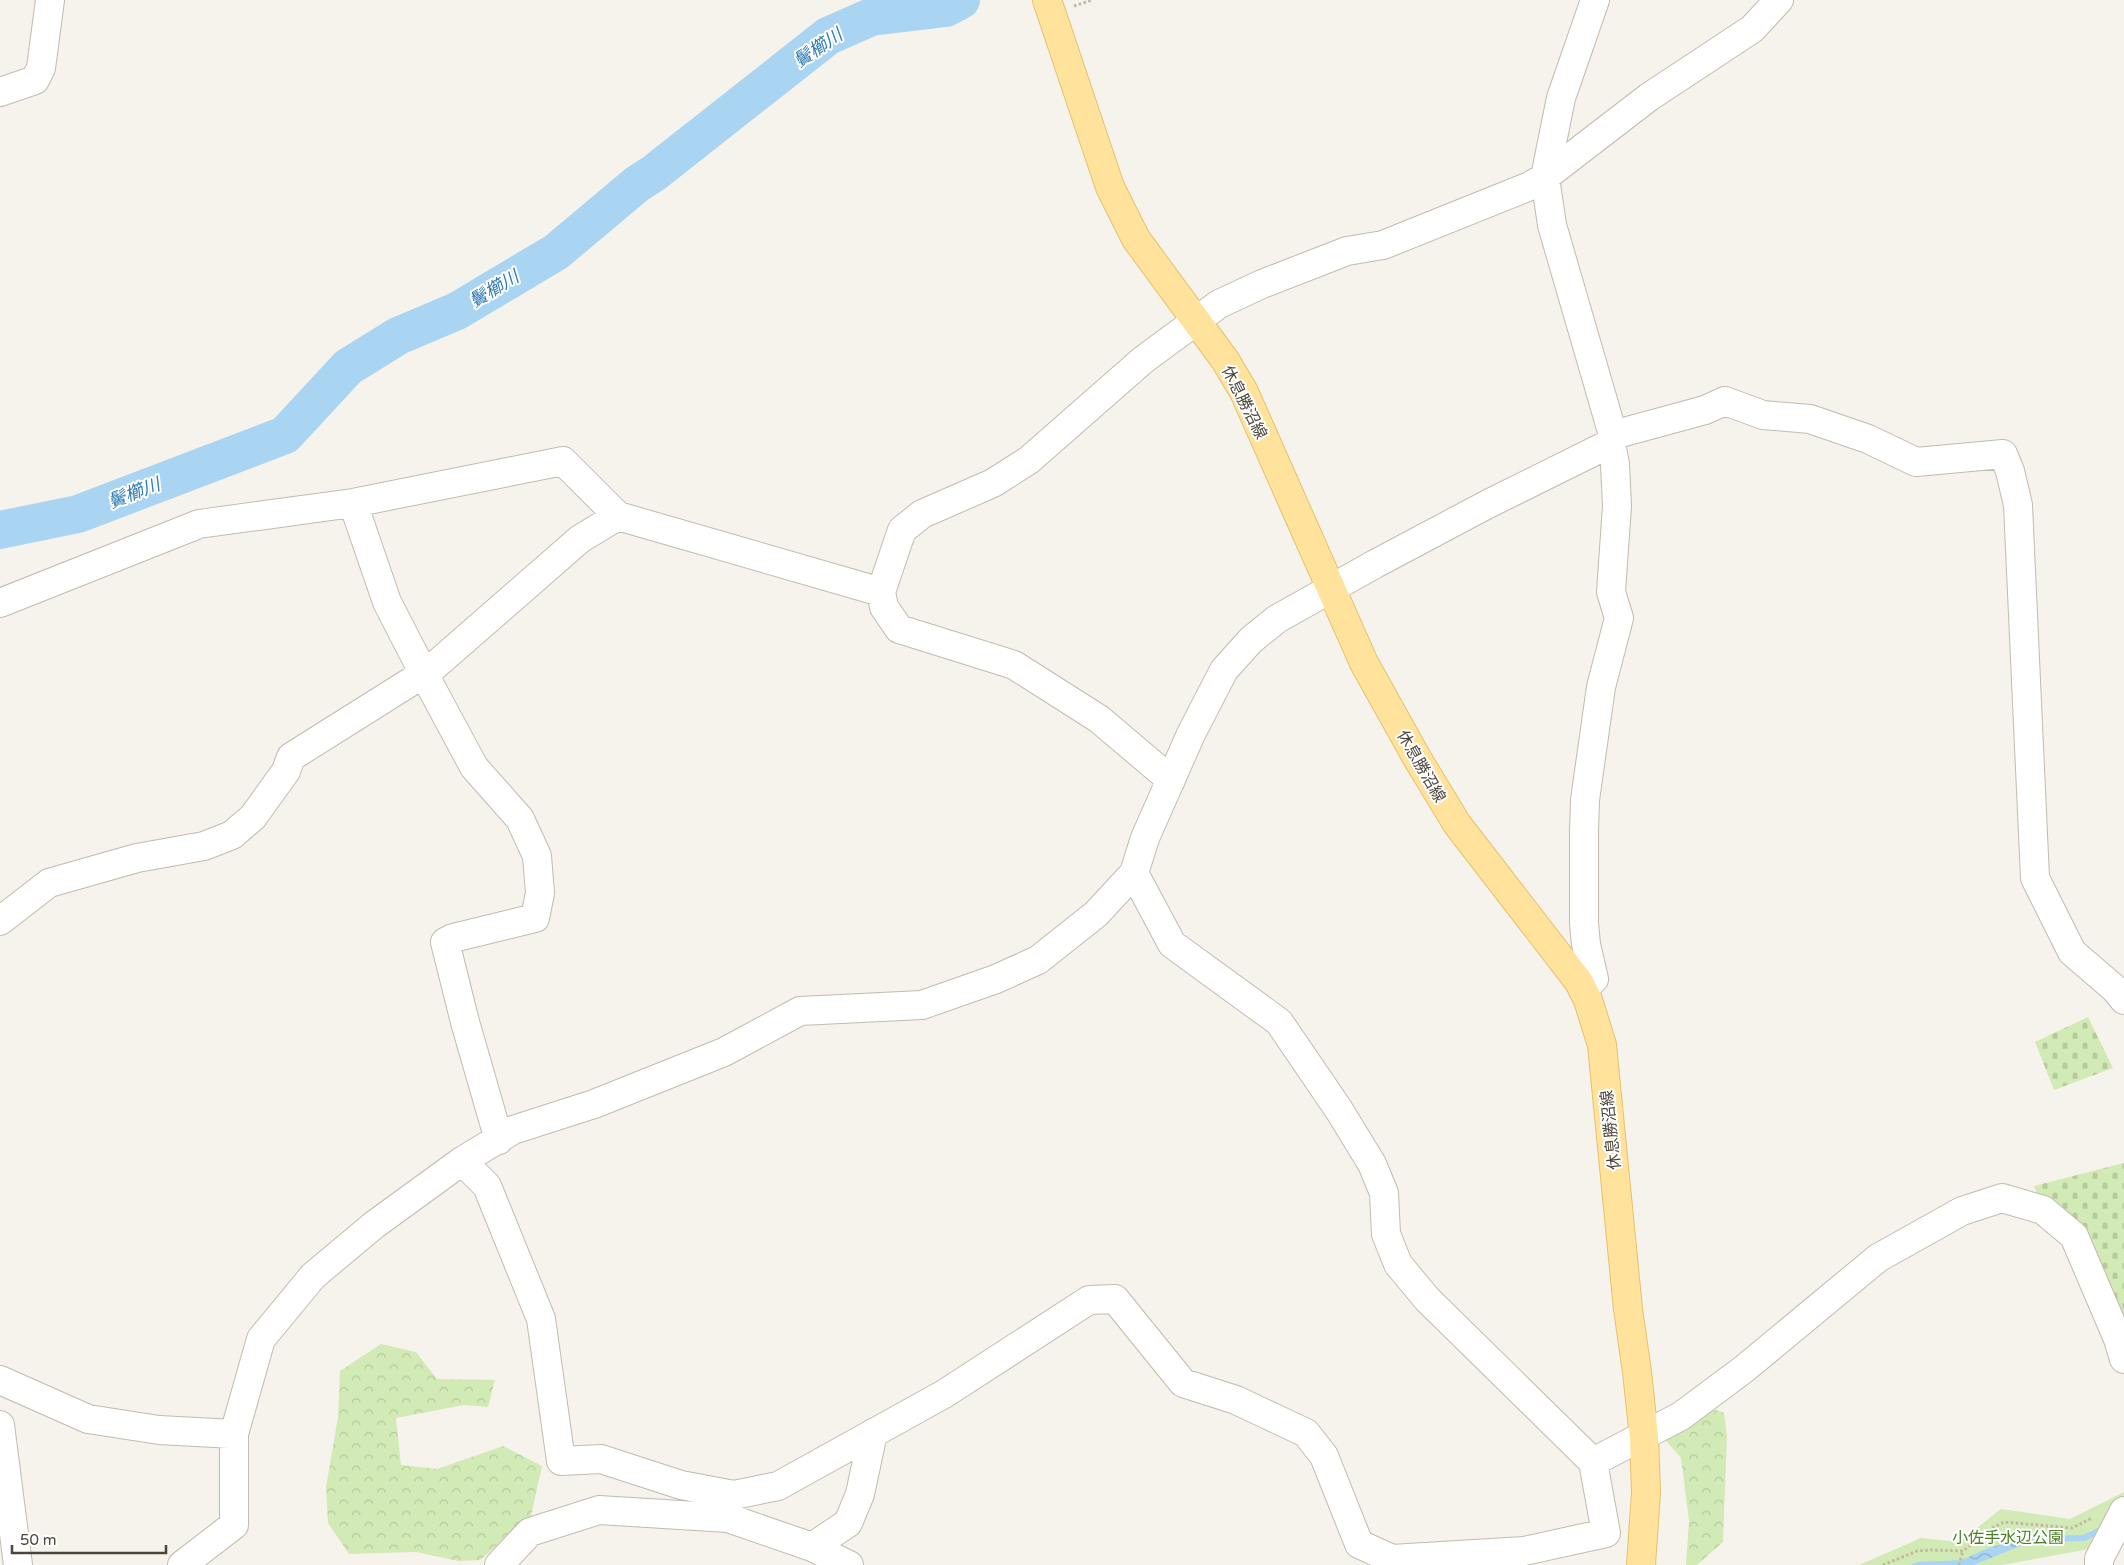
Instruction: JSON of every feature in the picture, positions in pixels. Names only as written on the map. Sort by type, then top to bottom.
[{"type":"main road","name":"休息勝沼線","points":[[1048,3],[1110,188],[1136,239],[1225,360],[1244,392],[1364,663],[1457,824],[1579,982],[1588,1000],[1602,1045],[1628,1309],[1644,1437],[1646,1492],[1640,1565]]},
{"type":"street","points":[[0,92],[35,80],[41,68],[50,0]]},
{"type":"street","points":[[1583,990],[1594,979],[1586,944],[1584,923],[1583,841],[1586,800],[1601,687],[1619,618],[1611,592],[1617,506],[1612,439],[1552,225],[1545,177],[1561,98],[1596,0]]},
{"type":"street","points":[[1171,780],[1099,719],[1014,665],[899,629],[884,607],[881,592],[902,530],[922,514],[993,483],[1029,460],[1143,360],[1218,304],[1262,284],[1347,251],[1383,245],[1530,186],[1545,177],[1649,97],[1752,29],[1779,0]]},
{"type":"street","points":[[182,1565],[234,1525],[234,1434],[261,1339],[313,1276],[374,1225],[462,1160],[499,1140],[513,1130],[594,1104],[724,1052],[800,1011],[922,1005],[996,979],[1038,960],[1096,914],[1134,873],[1145,838],[1224,670],[1251,640],[1278,620],[1331,589],[1612,439],[1705,410],[1724,400],[1763,415],[1810,419],[1868,439],[1916,462],[2003,454],[2010,471],[2018,505],[2035,878],[2072,952],[2124,1000]]},
{"type":"street","points":[[0,603],[199,524],[353,503],[563,461],[618,516],[881,592]]},
{"type":"street","points":[[353,503],[387,602],[424,674],[474,767],[520,819],[537,856],[540,893],[535,918],[453,938],[445,942],[465,1022],[499,1140]]},
{"type":"street","points":[[0,921],[49,883],[137,858],[204,846],[232,835],[254,817],[286,771],[292,757],[424,674],[580,539],[618,516]]},
{"type":"street","points":[[462,1160],[487,1186],[541,1319],[561,1461],[601,1459],[681,1485],[734,1495],[778,1486],[944,1394],[1090,1300],[1115,1299],[1184,1383],[1236,1400],[1306,1433],[1324,1456],[1359,1544],[1392,1559],[1524,1550],[1606,1533],[1593,1462],[1427,1300],[1398,1264],[1386,1234],[1384,1193],[1372,1164],[1279,1022],[1172,944],[1134,873]]},
{"type":"street","points":[[1593,1462],[1681,1416],[1744,1369],[1878,1258],[1962,1211],[2002,1198],[2043,1210],[2074,1236],[2118,1339],[2124,1358]]},
{"type":"street","points":[[0,1380],[88,1419],[159,1430],[234,1434]]},
{"type":"street","points":[[0,1425],[18,1565]]},
{"type":"street","points":[[812,1547],[848,1523],[860,1494],[873,1433]]},
{"type":"street","points":[[499,1565],[530,1532],[599,1510],[728,1518],[812,1547],[849,1565]]},
{"type":"street","points":[[2098,1565],[2099,1559],[2124,1511]]},
{"type":"path","points":[[1959,1565],[1963,1551],[1992,1528],[2004,1522],[2072,1528],[2097,1516]]},
{"type":"path","points":[[1883,1565],[1917,1551],[1963,1551]]},
{"type":"green space","points":[[2088,1017],[2113,1068],[2054,1090],[2035,1042]]},
{"type":"green space","points":[[2124,1163],[2124,1359],[2118,1339],[2043,1210],[2034,1186]]},
{"type":"green space","points":[[381,1344],[416,1352],[437,1379],[495,1380],[488,1407],[464,1405],[396,1418],[401,1465],[437,1469],[503,1446],[542,1466],[531,1516],[480,1560],[458,1561],[416,1552],[349,1554],[328,1523],[326,1487],[338,1417],[340,1371]]},
{"type":"green space","points":[[1705,1406],[1724,1413],[1727,1437],[1723,1542],[1697,1565],[1686,1565],[1689,1521],[1681,1458],[1662,1436]]},
{"type":"green space","name":"小佐手水辺公園","points":[[2124,1492],[2124,1497],[2095,1548],[2002,1565],[1859,1565],[1921,1538],[1959,1542],[2001,1509],[2070,1519]]},
{"type":"water","points":[[2022,1539],[2025,1544],[1974,1565],[1910,1565],[1918,1562],[1962,1560],[1988,1548]]},
{"type":"waterway","name":"鬢櫛川","points":[[0,530],[78,514],[285,435],[348,367],[398,336],[457,311],[556,252],[637,184],[654,173],[828,36],[871,17],[946,8],[961,0]]},
{"type":"waterway","points":[[2023,1542],[2042,1539],[2084,1538],[2105,1528]]}]
